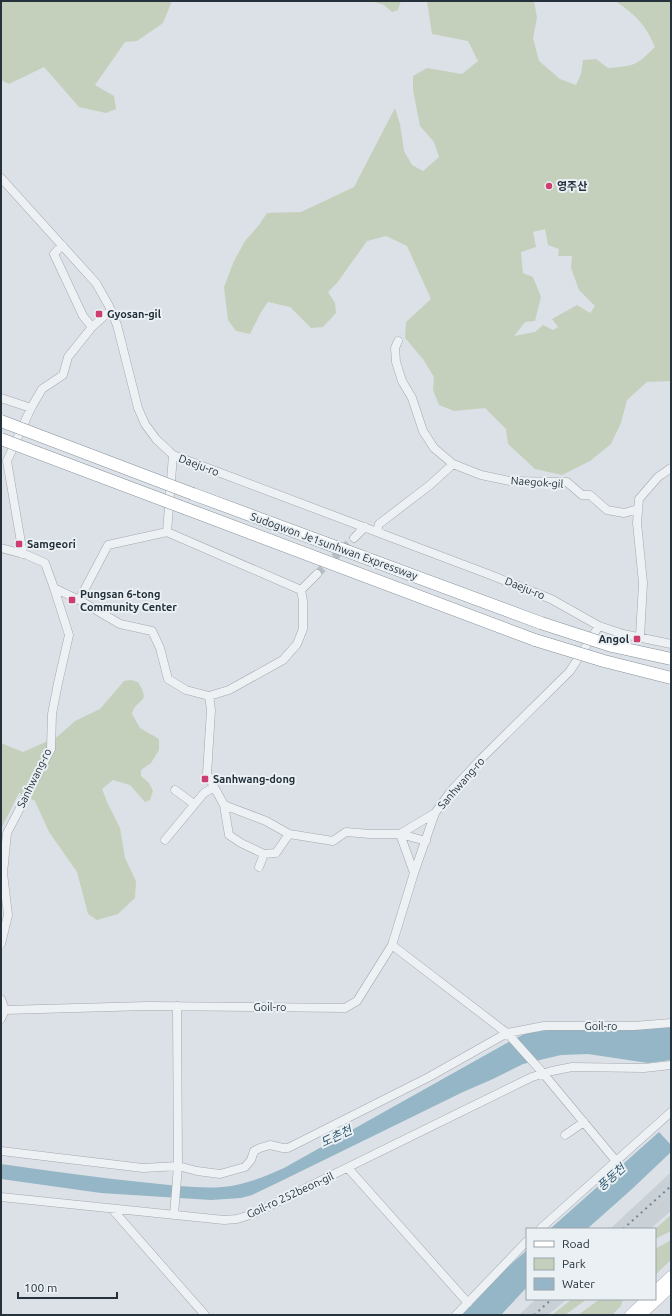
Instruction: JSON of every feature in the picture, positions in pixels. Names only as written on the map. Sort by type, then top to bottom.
[{"type":"highway","name":"Sudogwon Je1sunhwan Expressway","points":[[1,421],[541,623],[612,646],[671,659]]},
{"type":"highway","name":"Sudogwon Je1sunhwan Expressway","points":[[1,439],[535,640],[604,661],[671,678]]},
{"type":"main road","points":[[656,1290],[671,1276]]},
{"type":"main road","points":[[641,1315],[671,1288]]},
{"type":"main road","points":[[630,1315],[646,1300]]},
{"type":"street","name":"Daeju-ro","points":[[1,178],[96,283],[111,310],[117,325],[138,408],[145,424],[156,439],[173,455],[488,574],[550,599],[599,626],[623,634],[671,644]]},
{"type":"street","points":[[62,245],[54,254],[83,316],[92,327]]},
{"type":"street","points":[[23,554],[4,460],[30,408],[42,389],[63,375],[68,357],[92,327],[111,310]]},
{"type":"street","points":[[377,532],[379,524],[430,485],[453,464],[434,448],[423,431],[412,398],[402,381],[396,362],[395,348],[398,341]]},
{"type":"street","points":[[1,398],[30,408]]},
{"type":"street","points":[[167,532],[173,455]]},
{"type":"street","name":"Naegok-gil","points":[[453,464],[482,475],[510,481],[566,482],[582,495],[590,495],[607,510],[624,513],[638,509]]},
{"type":"street","points":[[640,638],[643,583],[637,523],[639,499],[658,477],[671,468]]},
{"type":"street","points":[[354,538],[365,527]]},
{"type":"street","points":[[79,600],[108,545],[167,532],[301,590]]},
{"type":"street","name":"Sanhwang-ro","points":[[1,548],[23,554],[45,563],[69,635],[52,714],[51,749],[7,833],[3,873],[8,915],[1,944]]},
{"type":"street","points":[[301,590],[317,574]]},
{"type":"street","points":[[54,588],[79,600],[120,624],[152,631],[160,648],[168,679],[186,690],[209,696],[229,690],[283,660],[297,644],[303,629],[301,590]]},
{"type":"street","name":"Sanhwang-ro","points":[[426,841],[436,813],[451,791],[482,758],[570,671],[599,626]]},
{"type":"street","points":[[209,696],[211,710],[207,774],[224,805],[229,834],[241,843],[264,854],[276,853],[289,834]]},
{"type":"street","points":[[164,840],[204,793],[214,787]]},
{"type":"street","points":[[175,790],[194,804]]},
{"type":"street","points":[[224,805],[266,821],[289,834],[334,841],[346,832],[400,834],[426,841]]},
{"type":"street","points":[[400,834],[436,813]]},
{"type":"street","points":[[400,834],[414,873]]},
{"type":"street","name":"Goil-ro","points":[[3,1011],[85,1007],[177,1006],[345,1008],[357,1001],[392,945],[414,873],[426,841]]},
{"type":"street","points":[[259,867],[264,854]]},
{"type":"street","points":[[392,945],[507,1034],[616,1161]]},
{"type":"street","points":[[1,999],[3,1011],[1,1019]]},
{"type":"street","points":[[175,1211],[178,1169],[177,1006]]},
{"type":"street","name":"Goil-ro","points":[[1,1151],[142,1168],[178,1169],[220,1174],[245,1167],[251,1160],[254,1151],[260,1148],[270,1145],[288,1148],[429,1076],[507,1034],[544,1026],[634,1026],[671,1023]]},
{"type":"street","name":"Goil-ro 252beon-gil","points":[[1,1197],[112,1209],[175,1211],[224,1220],[237,1219],[253,1214],[542,1073],[572,1067],[644,1068],[671,1065]]},
{"type":"street","points":[[541,1228],[671,1112]]},
{"type":"street","points":[[565,1135],[584,1122]]},
{"type":"street","points":[[348,1168],[468,1303]]},
{"type":"street","points":[[112,1209],[204,1315]]},
{"type":"street","points":[[456,1315],[526,1242]]},
{"type":"shaded area","points":[[671,1172],[671,1211],[651,1228],[611,1228]]},
{"type":"shaded area","points":[[535,1300],[566,1300],[548,1315],[519,1315]]},
{"type":"green space","points":[[1,1],[172,1],[163,23],[137,41],[125,42],[95,85],[114,96],[116,109],[106,113],[79,107],[44,67],[9,84],[1,80]]},
{"type":"green space","points":[[372,1],[401,1],[398,10],[392,12],[384,5]]},
{"type":"green space","points":[[427,1],[534,1],[537,18],[533,38],[539,61],[560,79],[576,85],[581,74],[583,60],[596,59],[608,68],[624,67],[639,61],[655,47],[639,21],[629,11],[615,1],[671,1],[671,381],[647,382],[627,400],[621,423],[611,444],[590,461],[562,475],[535,469],[508,444],[506,429],[485,408],[454,411],[439,405],[433,390],[434,377],[423,359],[405,338],[406,322],[431,299],[407,246],[386,236],[367,241],[337,283],[328,292],[335,303],[336,313],[323,327],[311,328],[290,307],[268,302],[250,334],[236,331],[228,320],[224,287],[234,261],[245,241],[267,213],[301,212],[354,187],[395,108],[400,124],[404,151],[412,165],[423,171],[439,157],[434,142],[420,126],[413,90],[413,76],[427,68],[462,74],[478,61],[468,41],[432,34]],"holes":[[[545,229],[548,245],[559,249],[558,256],[572,256],[571,268],[579,290],[595,306],[590,313],[577,305],[552,319],[558,327],[553,330],[543,325],[535,332],[514,336],[525,322],[535,321],[541,297],[533,277],[523,273],[521,252],[536,247],[533,232]]]},
{"type":"green space","points":[[131,680],[138,682],[144,694],[142,700],[134,709],[132,714],[140,728],[159,739],[159,750],[151,763],[141,770],[141,776],[149,783],[153,791],[150,800],[145,802],[130,785],[113,780],[102,789],[120,828],[125,858],[136,881],[135,898],[118,914],[97,920],[88,914],[77,872],[49,832],[35,801],[19,793],[1,829],[1,743],[23,752],[57,737],[75,721],[100,709],[124,681]]},
{"type":"green space","points":[[671,1215],[671,1231],[656,1238],[656,1228]]},
{"type":"green space","points":[[671,1240],[671,1260],[656,1274],[656,1248]]},
{"type":"green space","points":[[571,1300],[586,1300],[565,1315],[552,1315]]},
{"type":"green space","points":[[599,1300],[623,1300],[621,1306],[612,1315],[578,1315]]},
{"type":"water","points":[[671,1025],[671,1060],[648,1063],[588,1054],[561,1055],[523,1064],[252,1195],[241,1198],[211,1200],[101,1193],[1,1179],[1,1164],[94,1177],[204,1188],[239,1184],[284,1168],[527,1033],[555,1029]]},
{"type":"water","name":"풍동천","points":[[659,1132],[671,1145],[671,1152],[588,1228],[551,1228]]},
{"type":"water","points":[[526,1251],[526,1288],[501,1315],[462,1315],[503,1271]]},
{"type":"tunnel","points":[[317,574],[354,538]]},
{"type":"railway","points":[[624,1228],[671,1186]]},
{"type":"railway","points":[[534,1315],[551,1300]]},
{"type":"place","name":"영주산","points":[[549,186]]},
{"type":"place","name":"Gyosan-gil","points":[[99,314]]},
{"type":"place","name":"Samgeori","points":[[19,544]]},
{"type":"place","name":"Pungsan 6-tong Community Center","points":[[72,600]]},
{"type":"place","name":"Angol","points":[[637,639]]},
{"type":"place","name":"Sanhwang-dong","points":[[205,779]]},
{"type":"water label","name":"도촌천","points":[[336,1136]]}]
